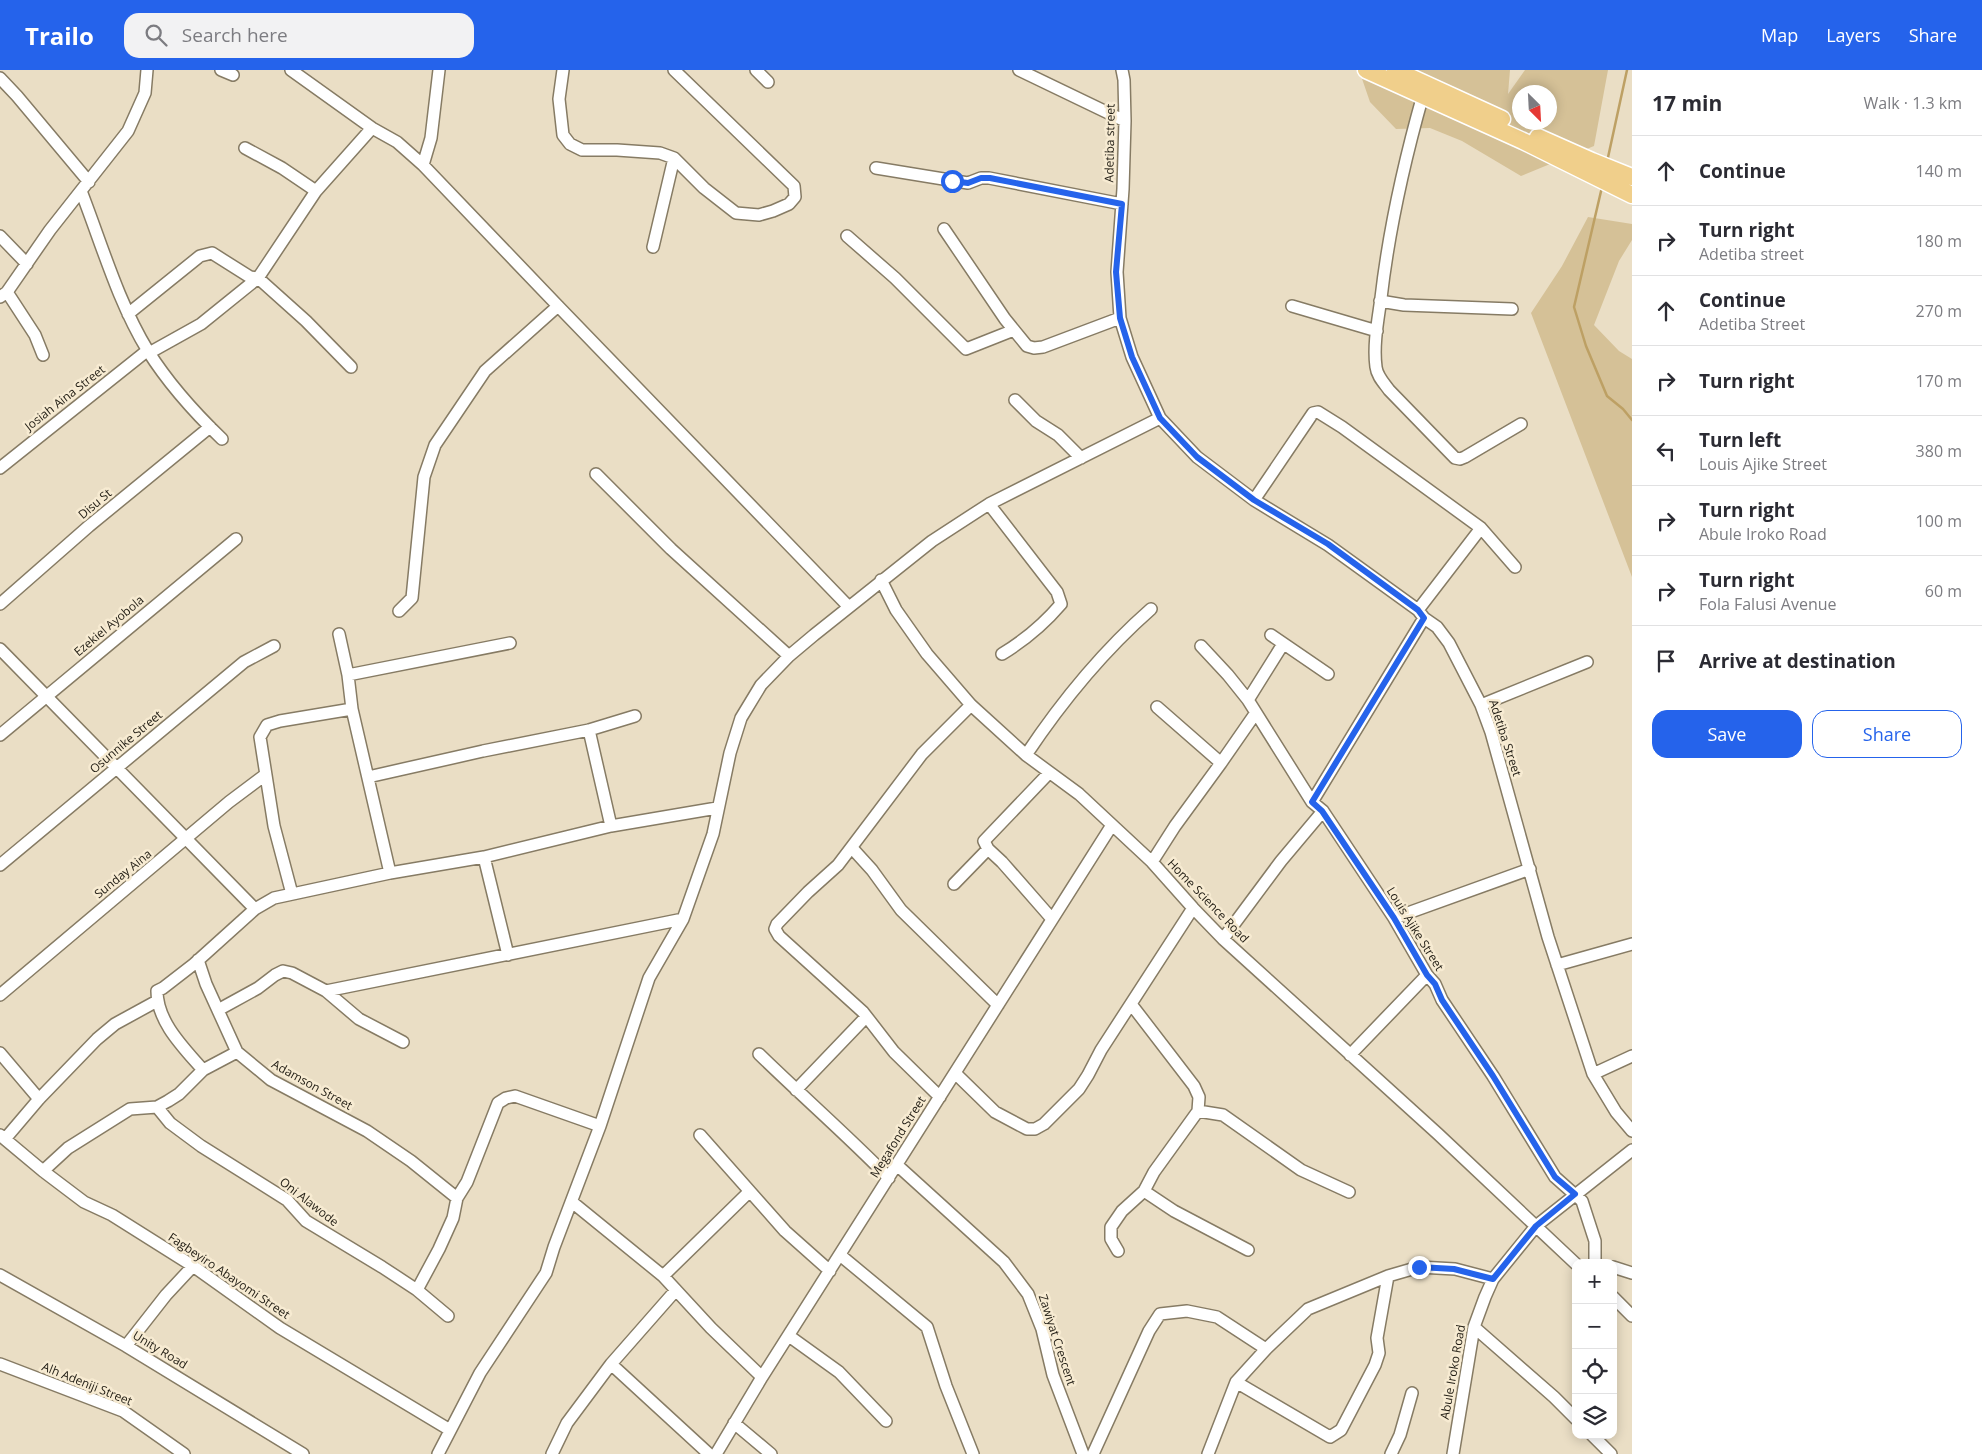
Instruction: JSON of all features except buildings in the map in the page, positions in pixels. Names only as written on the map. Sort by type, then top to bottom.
[{"type":"highway","points":[[1366,70],[1515,137],[1592,168],[1626,174]]},
{"type":"highway","points":[[1395,70],[1592,168],[1625,192]]},
{"type":"street","points":[[43,355],[35,335],[4,295],[50,230],[128,131],[145,93],[146,70]]},
{"type":"street","points":[[221,70],[233,75]]},
{"type":"street","points":[[291,70],[372,128],[398,142],[423,165],[849,607]]},
{"type":"street","points":[[423,165],[431,138],[440,70]]},
{"type":"street","points":[[563,70],[559,99],[563,135],[570,144],[582,150],[660,153],[674,158],[704,188],[736,213],[759,215],[789,204],[794,197],[794,186],[674,70]]},
{"type":"street","points":[[756,70],[768,82]]},
{"type":"street","points":[[1019,70],[1125,121]]},
{"type":"street","name":"Adetiba street","points":[[1122,70],[1125,121],[1122,204],[1116,272],[1120,318],[1132,357],[1160,418]]},
{"type":"street","points":[[0,78],[89,182]]},
{"type":"street","points":[[1423,95],[1404,160],[1386,253],[1377,331],[1376,368],[1380,379],[1455,458],[1460,459],[1521,424]]},
{"type":"street","name":"Josiah Aina Street","points":[[0,468],[149,351],[201,324],[258,278],[316,191],[372,128]]},
{"type":"street","points":[[245,148],[282,168],[316,191]]},
{"type":"street","points":[[653,247],[674,158]]},
{"type":"street","points":[[876,168],[968,183],[981,178],[990,178],[1122,204]]},
{"type":"street","points":[[81,192],[128,314],[149,351],[165,375],[222,439]]},
{"type":"street","points":[[944,229],[964,261],[1027,346],[1034,348],[1043,347],[1120,318]]},
{"type":"street","points":[[0,236],[27,264]]},
{"type":"street","points":[[847,236],[895,278],[966,349],[1014,330]]},
{"type":"street","points":[[128,314],[200,256],[212,253],[250,278],[258,278],[306,321],[351,367]]},
{"type":"street","points":[[1380,301],[1404,305],[1512,309]]},
{"type":"street","points":[[400,611],[412,598],[424,477],[435,445],[485,371],[558,306]]},
{"type":"street","points":[[1292,306],[1377,331]]},
{"type":"street","points":[[1015,400],[1036,422],[1058,435],[1081,458]]},
{"type":"street","points":[[1254,500],[1312,413],[1318,412],[1342,427],[1481,528],[1515,567]]},
{"type":"street","points":[[438,1454],[480,1373],[546,1273],[600,1126],[649,978],[683,919],[713,834],[730,753],[741,718],[762,685],[789,656],[881,580],[932,541],[989,504],[1160,418]]},
{"type":"street","name":"Adetiba Street","points":[[1160,418],[1197,457],[1254,500],[1328,544],[1437,627],[1449,643],[1481,705],[1491,732],[1557,965],[1593,1074],[1616,1112],[1632,1131]]},
{"type":"street","name":"Disu St","points":[[0,604],[89,526],[210,427]]},
{"type":"street","points":[[596,474],[671,549],[789,656]]},
{"type":"street","points":[[989,504],[1057,592],[1061,604],[1028,637],[1002,654]]},
{"type":"street","points":[[1312,802],[1421,614],[1481,528]]},
{"type":"street","name":"Ezekiel Ayobola","points":[[0,735],[236,538]]},
{"type":"street","name":"Home Science Road","points":[[881,580],[896,610],[926,654],[972,705],[1026,755],[1079,794],[1152,862],[1192,908],[1223,939],[1572,1260]]},
{"type":"street","points":[[1026,755],[1046,725],[1089,670],[1127,629],[1150,609]]},
{"type":"street","points":[[339,634],[348,675],[352,710],[390,873]]},
{"type":"street","points":[[1271,635],[1328,674]]},
{"type":"street","points":[[348,675],[510,643]]},
{"type":"street","points":[[1248,700],[1283,644]]},
{"type":"street","name":"Osunnike Street","points":[[0,865],[244,662],[274,646]]},
{"type":"street","name":"Louis Ajike Street","points":[[1200,646],[1228,675],[1248,700],[1255,714],[1296,773],[1312,802],[1322,811],[1394,918],[1427,975],[1435,984],[1442,1000],[1493,1076],[1555,1177],[1582,1201],[1587,1211],[1598,1259]]},
{"type":"street","points":[[0,649],[255,909]]},
{"type":"street","points":[[1481,705],[1587,662]]},
{"type":"street","points":[[940,1097],[894,1052],[866,1017],[779,936],[775,929],[776,924],[838,865],[922,754],[972,705]]},
{"type":"street","points":[[1157,707],[1221,764]]},
{"type":"street","points":[[292,894],[274,826],[260,737],[267,725],[280,721],[352,710]]},
{"type":"street","points":[[1152,862],[1175,826],[1255,714]]},
{"type":"street","points":[[368,777],[483,751],[589,730],[635,716]]},
{"type":"street","points":[[589,730],[611,826]]},
{"type":"street","points":[[1049,773],[988,834],[984,841],[988,849],[1002,862],[1052,919]]},
{"type":"street","name":"Sunday Aina","points":[[0,995],[229,802],[265,775]]},
{"type":"street","points":[[203,1070],[171,1031],[157,1001],[157,991],[198,960],[255,909],[274,898],[390,873],[484,857],[611,826],[718,808]]},
{"type":"street","points":[[1223,939],[1281,861],[1322,811]]},
{"type":"street","name":"Megafond Street","points":[[716,1454],[762,1377],[1112,825]]},
{"type":"street","points":[[852,848],[872,870],[901,910],[998,1005]]},
{"type":"street","points":[[954,884],[988,849]]},
{"type":"street","points":[[484,857],[508,955]]},
{"type":"street","points":[[1394,918],[1530,869]]},
{"type":"street","points":[[955,1073],[995,1112],[1027,1129],[1035,1129],[1044,1124],[1078,1089],[1088,1075],[1101,1050],[1192,908]]},
{"type":"street","points":[[326,991],[683,919]]},
{"type":"street","points":[[1557,965],[1632,944]]},
{"type":"street","name":"Adamson Street","points":[[198,960],[206,984],[237,1052],[271,1080],[367,1131],[457,1198]]},
{"type":"street","points":[[218,1010],[258,988],[283,971],[292,973],[326,991],[359,1019],[404,1042]]},
{"type":"street","points":[[1350,1055],[1427,975]]},
{"type":"street","points":[[2,1137],[97,1039],[115,1024],[157,1001]]},
{"type":"street","points":[[1118,1251],[1111,1239],[1111,1228],[1122,1211],[1144,1190],[1154,1172],[1198,1111],[1200,1097],[1194,1086],[1132,1004]]},
{"type":"street","points":[[796,1090],[866,1017]]},
{"type":"street","points":[[43,1171],[68,1148],[130,1109],[157,1107],[180,1094],[203,1070],[237,1052]]},
{"type":"street","points":[[0,1053],[39,1099]]},
{"type":"street","points":[[760,1054],[826,1119],[850,1138],[889,1178]]},
{"type":"street","points":[[1593,1074],[1632,1056]]},
{"type":"street","points":[[417,1290],[453,1218],[457,1198],[467,1182],[498,1103],[506,1098],[515,1096],[600,1126]]},
{"type":"street","name":"Oni Alawode","points":[[157,1107],[170,1123],[201,1146],[287,1200],[306,1221],[417,1290],[448,1316]]},
{"type":"street","points":[[1198,1111],[1224,1115],[1301,1170],[1349,1192]]},
{"type":"street","points":[[700,1135],[785,1232],[830,1271]]},
{"type":"street","name":"Fagbeyiro Abayomi Street","points":[[2,1137],[84,1202],[112,1215],[193,1266],[280,1328],[450,1430]]},
{"type":"street","name":"Abule Iroko Road","points":[[1453,1454],[1474,1327],[1493,1279],[1536,1226],[1632,1150]]},
{"type":"street","name":"Zawiyat Crescent","points":[[897,1165],[1004,1262],[1028,1294],[1042,1329],[1053,1375],[1083,1454]]},
{"type":"street","points":[[1144,1190],[1174,1211],[1248,1250]]},
{"type":"street","points":[[663,1276],[749,1192]]},
{"type":"street","points":[[572,1202],[663,1276],[711,1328],[762,1377]]},
{"type":"street","points":[[840,1255],[927,1327],[946,1386],[973,1454]]},
{"type":"street","points":[[126,1346],[166,1295],[193,1266]]},
{"type":"street","points":[[1208,1454],[1236,1382],[1266,1349],[1308,1309],[1388,1276],[1419,1267],[1454,1269],[1493,1279]]},
{"type":"street","points":[[1617,1268],[1632,1273]]},
{"type":"street","name":"Unity Road","points":[[0,1275],[126,1346],[303,1454]]},
{"type":"street","points":[[1236,1382],[1330,1437],[1341,1430],[1379,1353],[1376,1338],[1388,1276]]},
{"type":"street","points":[[552,1454],[567,1424],[611,1364],[676,1290]]},
{"type":"street","points":[[1617,1302],[1632,1316]]},
{"type":"street","points":[[1093,1454],[1145,1340],[1160,1314],[1187,1311],[1217,1317],[1266,1349]]},
{"type":"street","points":[[1474,1327],[1554,1396],[1572,1415]]},
{"type":"street","points":[[789,1336],[839,1372],[886,1421]]},
{"type":"street","name":"Alh Adeniji Street","points":[[0,1364],[124,1411],[184,1454]]},
{"type":"street","points":[[611,1364],[709,1454]]},
{"type":"street","points":[[1391,1454],[1400,1435],[1412,1393]]},
{"type":"street","points":[[734,1423],[771,1454]]},
{"type":"street","points":[[1596,1439],[1611,1454]]},
{"type":"shaded area","points":[[1359,70],[1510,70],[1508,94],[1512,88],[1512,130],[1557,130],[1557,85],[1514,85],[1525,70],[1608,70],[1594,146],[1521,176],[1462,141],[1430,128],[1396,129],[1370,102]]},
{"type":"shaded area","points":[[1588,217],[1632,224],[1632,240],[1619,261],[1594,325],[1619,351],[1632,359],[1632,577],[1531,313],[1562,266]]},
{"type":"waterway","points":[[1607,162],[1627,70]]},
{"type":"waterway","points":[[1602,187],[1574,307],[1586,346],[1607,396],[1623,409],[1632,420]]},
{"type":"route","points":[[952,181],[968,183],[981,178],[990,178],[1022,186],[1122,204],[1116,272],[1120,318],[1132,357],[1160,418],[1197,457],[1219,474],[1254,500],[1328,544],[1354,562],[1418,610],[1424,618],[1312,802],[1318,805],[1394,918],[1410,949],[1435,984],[1442,1000],[1493,1076],[1555,1177],[1575,1194],[1536,1226],[1493,1279],[1454,1269],[1419,1267]]}]
